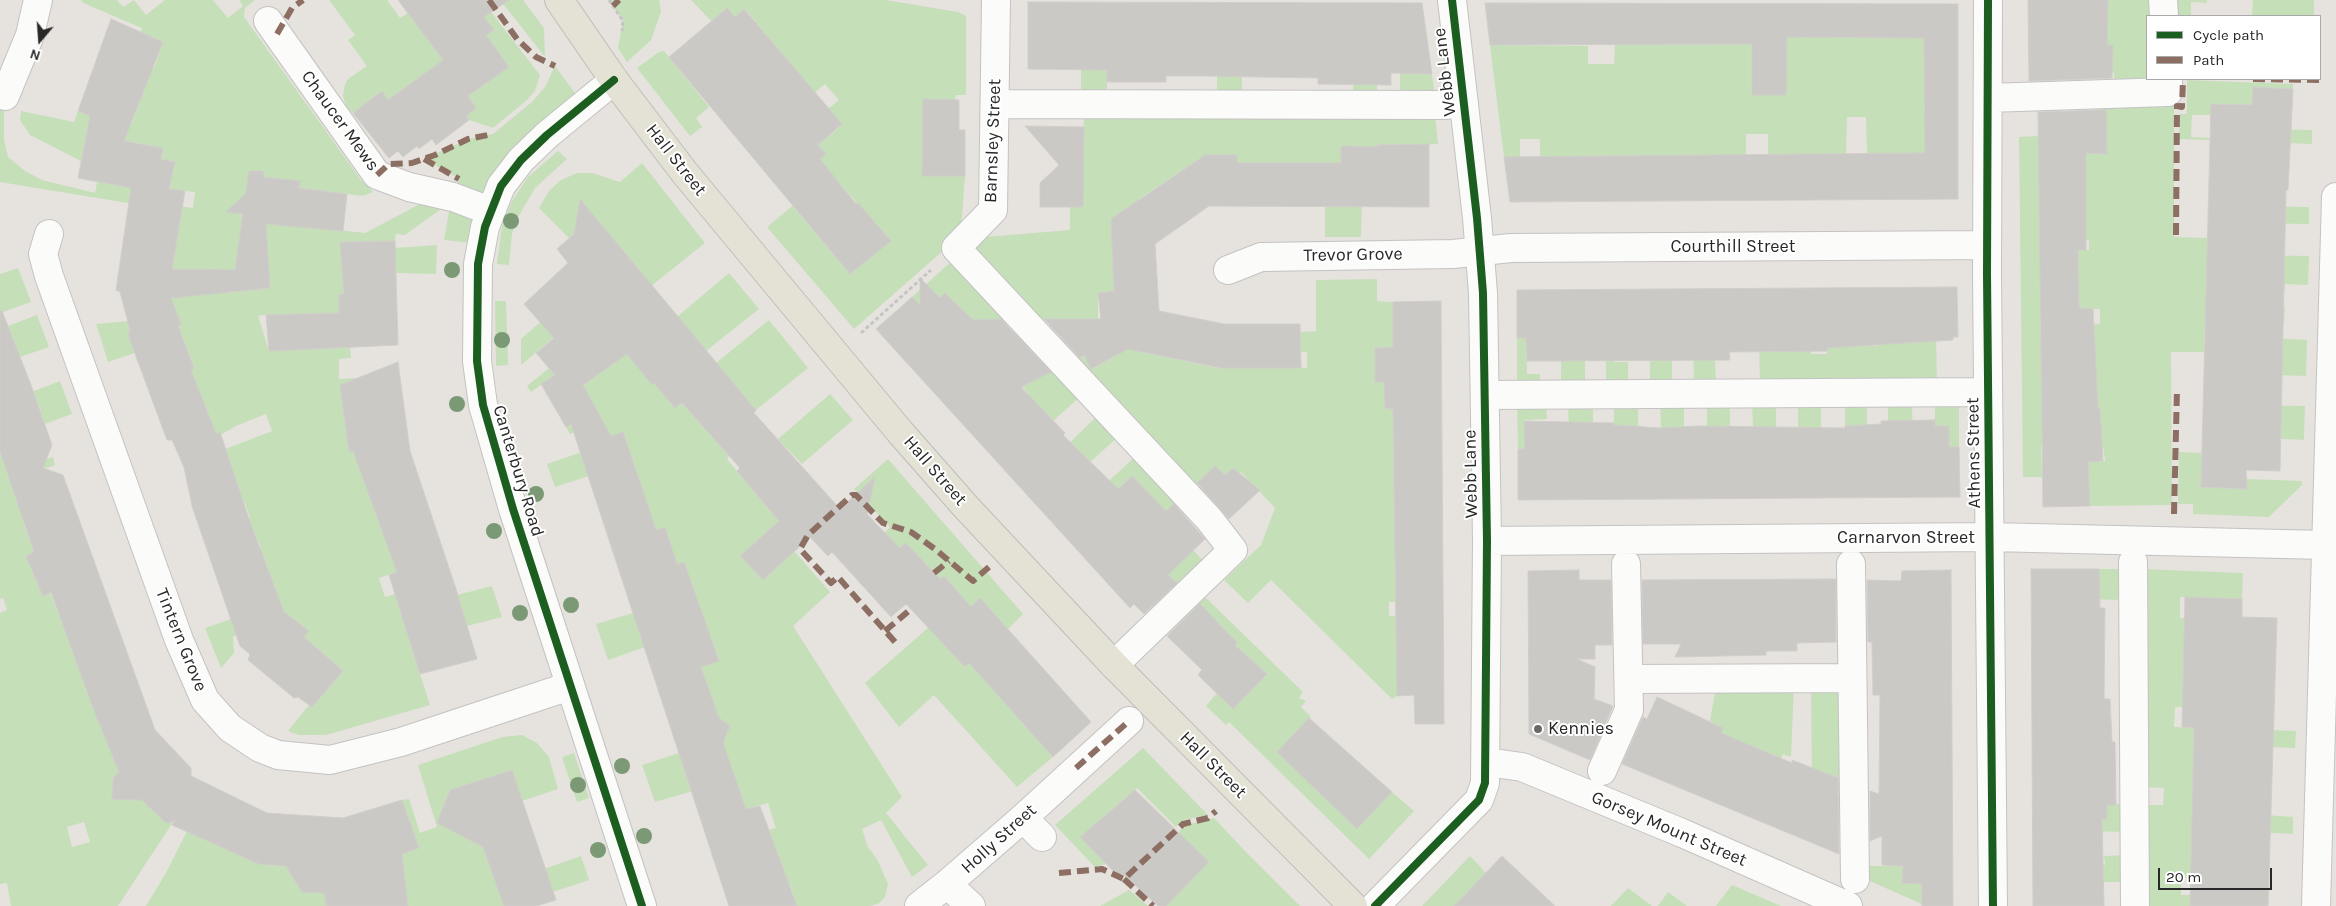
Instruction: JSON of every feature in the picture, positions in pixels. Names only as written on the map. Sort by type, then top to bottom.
[{"type":"main road","name":"Hall Street","points":[[558,0],[614,80],[736,236],[847,370],[966,507],[1114,665],[1353,906]]},
{"type":"street","points":[[5,96],[30,35],[38,0]]},
{"type":"street","name":"Barnsley Street","points":[[956,248],[993,210],[996,0]]},
{"type":"street","name":"Webb Lane","points":[[1376,906],[1479,800],[1485,783],[1487,762],[1486,395],[1480,252],[1452,0]]},
{"type":"street","name":"Athens Street","points":[[1988,0],[1987,245],[1994,906]]},
{"type":"street","points":[[2164,0],[2164,15]]},
{"type":"street","name":"Chaucer Mews","points":[[268,20],[377,175],[385,179],[453,197],[490,211]]},
{"type":"street","name":"Canterbury Road","points":[[614,80],[547,135],[521,160],[501,186],[490,211],[481,244],[477,278],[478,385],[513,509],[642,906]]},
{"type":"street","points":[[1988,98],[2168,92],[2168,80]]},
{"type":"street","points":[[995,104],[1444,105],[1464,103]]},
{"type":"street","points":[[2316,906],[2331,606],[2324,546],[2336,197]]},
{"type":"street","name":"Tintern Grove","points":[[49,234],[43,254],[49,276],[181,646],[205,700],[230,728],[260,748],[278,755],[330,760],[401,742],[570,686]]},
{"type":"street","name":"Courthill Street","points":[[1480,252],[1511,248],[1987,245]]},
{"type":"street","points":[[956,248],[1209,519],[1233,550],[1114,665]]},
{"type":"street","name":"Trevor Grove","points":[[1228,270],[1261,257],[1480,252]]},
{"type":"street","points":[[1486,395],[1988,392]]},
{"type":"street","name":"Carnarvon Street","points":[[1487,541],[1990,537],[2324,546]]},
{"type":"street","points":[[2133,562],[2135,906]]},
{"type":"street","points":[[1602,771],[1629,710],[1626,564]]},
{"type":"street","points":[[1851,564],[1855,879]]},
{"type":"street","points":[[1629,679],[1852,678]]},
{"type":"street","name":"Holly Street","points":[[919,906],[1023,818],[1129,721]]},
{"type":"street","name":"Gorsey Mount Street","points":[[1487,762],[1522,767],[1682,833],[1848,906]]},
{"type":"street","points":[[1023,818],[1042,837]]},
{"type":"street","points":[[947,884],[971,906]]},
{"type":"path","points":[[859,335],[956,248]]},
{"type":"green space","points":[[81,0],[117,0],[123,7],[134,0],[146,15],[165,0],[213,0],[228,18],[243,6],[239,0],[255,0],[245,8],[244,17],[361,180],[373,192],[363,196],[299,188],[299,181],[263,177],[246,193],[242,220],[365,233],[420,204],[441,209],[405,235],[396,234],[395,241],[342,242],[344,294],[339,295],[339,307],[396,306],[350,346],[351,358],[339,359],[339,379],[400,376],[345,422],[349,452],[409,443],[408,448],[358,466],[365,484],[372,483],[385,524],[430,510],[431,512],[400,571],[379,578],[385,597],[447,579],[410,643],[430,705],[326,735],[299,735],[288,731],[309,705],[312,707],[343,671],[313,645],[301,641],[309,631],[278,608],[233,637],[234,653],[221,668],[205,628],[237,617],[276,590],[265,561],[257,550],[261,548],[253,529],[206,545],[206,533],[250,518],[245,503],[240,504],[229,458],[186,473],[184,465],[272,431],[266,414],[236,426],[217,437],[151,384],[194,368],[182,335],[178,336],[175,327],[181,324],[173,304],[130,330],[128,335],[135,353],[108,362],[96,324],[128,321],[134,204],[0,182],[0,106],[4,107],[4,140],[8,157],[25,171],[42,180],[95,193],[97,182],[138,189],[169,188],[175,162],[161,159],[163,148],[87,133],[81,161],[30,135],[20,120],[21,111],[74,122],[78,111],[103,121],[131,125],[139,104],[135,101],[148,66],[154,68],[163,42],[141,32],[142,28],[83,3]],"holes":[[[164,189],[195,192],[193,208],[162,204]],[[222,270],[252,270],[269,277],[270,288],[224,293]],[[283,315],[269,351],[258,316]]]},
{"type":"green space","points":[[329,0],[387,0],[400,18],[408,13],[443,60],[388,100],[381,92],[353,113],[347,108],[343,96],[345,84],[348,79],[367,66],[348,40],[355,35]]},
{"type":"green space","points":[[500,0],[523,0],[544,28],[545,57]]},
{"type":"green space","points":[[609,0],[659,0],[661,12],[651,40],[627,62],[618,48],[623,21]]},
{"type":"green space","points":[[691,0],[886,0],[958,12],[966,16],[966,95],[956,95],[955,100],[923,100],[922,176],[965,176],[961,229],[954,241],[854,329],[767,227],[818,185],[805,171],[826,154],[818,145],[842,125],[828,109],[839,100],[825,84],[814,93],[745,9],[735,17],[727,8],[711,21]],"holes":[[[834,177],[890,241],[850,274],[795,209]]]},
{"type":"green space","points":[[2108,0],[2155,0],[2155,15],[2146,15],[2146,80],[2152,80],[2115,87],[2114,72],[2081,72],[2113,45],[2102,45]]},
{"type":"green space","points":[[2171,0],[2207,0],[2207,3],[2191,2],[2191,15],[2172,15]]},
{"type":"green space","points":[[2253,0],[2314,0],[2314,15],[2252,15]]},
{"type":"green space","points":[[1872,3],[1873,38],[1958,37],[1957,83],[1924,83],[1925,116],[1957,154],[1893,154],[1893,199],[1879,200],[1878,154],[1867,154],[1866,117],[1847,117],[1846,155],[1768,155],[1768,134],[1746,134],[1746,155],[1585,156],[1585,202],[1573,201],[1540,157],[1540,139],[1520,139],[1520,157],[1504,157],[1490,45],[1588,46],[1588,64],[1614,64],[1615,45],[1760,44],[1752,65],[1752,95],[1786,95],[1786,66],[1776,37],[1861,37],[1861,4]]},
{"type":"green space","points":[[491,12],[540,75],[535,91],[493,128],[469,120],[466,116],[468,96],[509,67],[486,35],[494,30],[484,17]]},
{"type":"green space","points":[[664,51],[709,107],[696,118],[702,127],[690,136],[637,68],[659,52]]},
{"type":"green space","points":[[1081,52],[1107,70],[1107,96],[1081,96]]},
{"type":"green space","points":[[1217,53],[1242,76],[1242,96],[1217,96]]},
{"type":"green space","points":[[1353,53],[1377,80],[1377,96],[1353,96]]},
{"type":"green space","points":[[1400,53],[1409,54],[1412,74],[1432,74],[1435,97],[1400,97]]},
{"type":"green space","points":[[555,66],[584,105],[547,135],[481,244],[444,240],[449,212],[459,179],[424,159],[468,139],[493,134],[532,102],[545,87]]},
{"type":"green space","points":[[2187,80],[2293,84],[2293,89],[2253,87],[2252,105],[2212,104],[2211,115],[2192,115],[2191,137],[2209,138],[2210,140],[2179,139],[2180,114],[2187,114]]},
{"type":"green space","points":[[2174,100],[2174,237],[2208,238],[2206,304],[2285,307],[2284,323],[2205,319],[2204,352],[2171,352],[2172,505],[2090,506],[2088,462],[2105,461],[2103,446],[2089,447],[2088,444],[2041,445],[2042,477],[2023,477],[2019,137],[2039,136],[2086,153],[2106,154],[2096,118],[2095,103]],"holes":[[[2040,239],[2089,240],[2089,250],[2078,250],[2079,304]],[[2040,309],[2100,309],[2100,324],[2085,325],[2042,373]],[[2041,376],[2089,408],[2100,409],[2101,434],[2042,440]]]},
{"type":"green space","points":[[1084,112],[1435,114],[1438,144],[1377,145],[1377,163],[1363,164],[1361,237],[1325,237],[1325,207],[1358,206],[1341,146],[1341,163],[1292,163],[1292,207],[1287,207],[1287,163],[1237,163],[1237,155],[1218,155],[1218,176],[1200,158],[1139,199],[1159,229],[1112,238],[1114,291],[1098,293],[1098,319],[1036,319],[970,250],[985,237],[1070,230],[1070,207],[1082,207]]},
{"type":"green space","points":[[2256,129],[2312,130],[2312,144],[2255,142]]},
{"type":"green space","points":[[558,151],[567,159],[535,188],[517,219],[512,234],[509,265],[497,264],[502,226],[512,201],[528,177]]},
{"type":"green space","points":[[642,163],[705,243],[651,286],[623,355],[632,355],[650,364],[642,372],[652,385],[701,346],[677,317],[729,273],[759,309],[706,351],[708,354],[662,392],[675,408],[682,403],[729,456],[727,459],[784,527],[794,551],[830,592],[793,626],[902,797],[886,813],[928,865],[912,877],[881,820],[862,829],[868,847],[877,859],[888,884],[885,897],[879,903],[871,906],[797,906],[790,885],[776,889],[772,840],[713,859],[711,854],[756,839],[755,834],[776,828],[768,803],[746,809],[735,779],[655,802],[642,765],[679,753],[690,788],[731,775],[719,739],[726,737],[728,729],[719,718],[701,667],[719,661],[712,641],[645,647],[608,660],[596,624],[633,613],[684,562],[623,582],[620,575],[674,556],[665,527],[655,530],[623,432],[585,444],[579,430],[570,434],[554,406],[585,384],[571,364],[531,392],[527,386],[575,347],[561,331],[521,365],[521,339],[585,283],[576,233],[569,238],[539,208],[549,191],[561,180],[577,173],[592,173],[620,182]],"holes":[[[762,536],[785,560],[763,580],[740,556]]]},
{"type":"green space","points":[[2254,206],[2309,207],[2309,224],[2254,223]]},
{"type":"green space","points":[[437,245],[436,274],[395,273],[395,248]]},
{"type":"green space","points":[[2252,255],[2309,256],[2308,285],[2285,284],[2285,291],[2251,289]]},
{"type":"green space","points":[[955,258],[1010,320],[989,339],[945,293],[940,298],[934,292],[919,305],[912,297]]},
{"type":"green space","points":[[18,268],[31,302],[0,313],[0,274]]},
{"type":"green space","points":[[1377,279],[1377,301],[1393,302],[1393,347],[1375,348],[1375,382],[1440,382],[1385,393],[1385,408],[1393,409],[1396,602],[1389,602],[1389,616],[1443,615],[1444,625],[1397,628],[1397,696],[1392,699],[1271,580],[1248,603],[1224,580],[1261,545],[1275,508],[1241,472],[1233,468],[1225,475],[1215,466],[1194,487],[1073,361],[1084,355],[1092,369],[1116,356],[1108,342],[1150,337],[1146,353],[1218,368],[1227,328],[1236,330],[1236,368],[1307,368],[1307,352],[1301,352],[1301,332],[1316,331],[1316,280]]},
{"type":"green space","points":[[495,301],[506,301],[508,365],[496,366]]},
{"type":"green space","points":[[37,315],[49,347],[20,357],[8,326]]},
{"type":"green space","points":[[769,320],[808,368],[756,410],[716,363]]},
{"type":"green space","points":[[1561,337],[1585,360],[1585,387],[1561,387]]},
{"type":"green space","points":[[1759,337],[1765,352],[1783,351],[1811,337],[1811,354],[1827,354],[1827,338],[1862,337],[1863,346],[1877,346],[1877,337],[1907,343],[1919,342],[1919,338],[1936,337],[1937,383],[1760,385]]},
{"type":"green space","points":[[2252,337],[2307,340],[2306,376],[2250,374]]},
{"type":"green space","points":[[1025,338],[1031,344],[1008,365],[1021,378],[1043,358],[1081,396],[1053,421],[1042,409],[1027,423],[1013,407],[1028,393],[1005,369],[991,382],[985,376]]},
{"type":"green space","points":[[1517,338],[1526,338],[1527,374],[1540,374],[1540,387],[1517,387]]},
{"type":"green space","points":[[1613,338],[1614,362],[1628,362],[1628,386],[1606,386],[1606,339]]},
{"type":"green space","points":[[1650,338],[1672,359],[1672,386],[1650,385]]},
{"type":"green space","points":[[1693,338],[1701,360],[1715,360],[1716,385],[1694,385]]},
{"type":"green space","points":[[60,381],[72,414],[45,424],[39,406],[33,403],[29,393]]},
{"type":"green space","points":[[830,394],[853,420],[802,464],[778,439]]},
{"type":"green space","points":[[1776,400],[1776,448],[1753,428],[1752,401]]},
{"type":"green space","points":[[1798,400],[1821,400],[1821,447],[1807,435],[1807,427],[1798,427]]},
{"type":"green space","points":[[1845,400],[1867,400],[1867,448],[1845,426]]},
{"type":"green space","points":[[1888,400],[1912,400],[1913,448],[1888,426]]},
{"type":"green space","points":[[1935,400],[1959,401],[1959,447],[1949,447],[1949,426],[1935,426]]},
{"type":"green space","points":[[1638,401],[1638,449],[1614,429],[1614,402]]},
{"type":"green space","points":[[1660,401],[1684,401],[1684,450],[1670,428],[1661,428]]},
{"type":"green space","points":[[1730,401],[1730,448],[1707,428],[1707,402]]},
{"type":"green space","points":[[1517,402],[1546,403],[1547,419],[1524,420],[1525,449],[1518,449]]},
{"type":"green space","points":[[1568,402],[1593,402],[1593,449],[1569,429]]},
{"type":"green space","points":[[2248,405],[2305,406],[2304,440],[2247,437]]},
{"type":"green space","points":[[1098,415],[1118,437],[1090,462],[1077,449],[1057,455]]},
{"type":"green space","points":[[0,437],[8,473],[53,457],[55,465],[11,481],[31,522],[24,525],[31,544],[78,528],[80,535],[26,556],[38,584],[46,582],[58,613],[103,596],[105,602],[61,620],[84,681],[130,670],[85,688],[93,708],[98,706],[154,735],[113,778],[112,787],[126,799],[200,781],[118,906],[11,906],[7,883],[0,884],[0,613],[7,610],[3,598],[0,599]],"holes":[[[84,822],[90,842],[72,847],[67,827]]]},
{"type":"green space","points":[[582,452],[589,476],[555,487],[547,464]]},
{"type":"green space","points":[[2179,452],[2201,453],[2201,487],[2246,489],[2246,479],[2302,481],[2302,485],[2269,517],[2193,514],[2193,504],[2178,504]]},
{"type":"green space","points":[[1135,457],[1176,502],[1135,540],[1141,485],[1132,476],[1116,490],[1093,495]]},
{"type":"green space","points":[[888,459],[1023,614],[1008,629],[980,599],[965,666],[969,663],[1053,757],[1017,787],[934,695],[899,727],[865,683],[929,627],[955,589],[944,576],[940,579],[906,543],[899,549],[884,533],[890,527],[854,489]]},
{"type":"green space","points":[[1172,527],[1205,563],[1178,587],[1157,565]]},
{"type":"green space","points":[[2099,569],[2124,569],[2124,600],[2084,599],[2084,585],[2099,585]]},
{"type":"green space","points":[[2142,569],[2243,573],[2242,599],[2180,597],[2180,618],[2197,619],[2197,665],[2183,664],[2183,681],[2195,707],[2175,707],[2174,727],[2194,728],[2272,765],[2272,781],[2193,779],[2191,878],[2181,878],[2181,895],[2191,895],[2190,906],[2142,906],[2143,805],[2163,805],[2164,788],[2142,787]]},
{"type":"green space","points":[[492,586],[502,617],[467,626],[457,595]]},
{"type":"green space","points":[[1205,597],[1303,692],[1299,698],[1306,701],[1301,707],[1311,717],[1278,751],[1357,829],[1392,792],[1414,811],[1369,859],[1229,722],[1226,725],[1206,706],[1217,693],[1233,709],[1267,674],[1235,645],[1237,642],[1204,608],[1171,640],[1167,636]]},
{"type":"green space","points":[[1794,686],[1791,757],[1783,754],[1780,760],[1714,747],[1723,728],[1710,721],[1716,687]]},
{"type":"green space","points":[[1811,686],[1845,686],[1846,804],[1837,800],[1840,792],[1837,785],[1839,779],[1820,771],[1812,790]]},
{"type":"green space","points":[[2240,729],[2296,731],[2295,748],[2239,746]]},
{"type":"green space","points":[[522,735],[537,743],[549,757],[558,789],[522,801],[512,770],[450,790],[448,795],[452,807],[480,837],[503,893],[500,895],[504,906],[146,906],[166,873],[187,831],[244,857],[264,811],[269,813],[266,865],[300,867],[334,856],[338,817],[342,818],[403,867],[402,854],[419,848],[402,800],[409,799],[420,833],[437,827],[418,765],[502,737]]},
{"type":"green space","points":[[1143,748],[1208,815],[1183,820],[1176,827],[1137,788],[1080,837],[1106,864],[1095,867],[1055,825]]},
{"type":"green space","points":[[574,753],[589,798],[577,802],[562,757]]},
{"type":"green space","points":[[2107,804],[2126,804],[2126,832],[2083,831],[2083,819]]},
{"type":"green space","points":[[2239,813],[2293,817],[2293,834],[2238,831]]},
{"type":"green space","points":[[1214,818],[1300,906],[1166,906],[1178,833],[1185,825]]},
{"type":"green space","points":[[2126,855],[2127,882],[2084,882],[2100,865],[2105,865],[2104,856]]},
{"type":"green space","points":[[581,856],[589,880],[553,892],[544,869]]},
{"type":"green space","points":[[1470,856],[1486,873],[1463,896],[1472,906],[1422,906]]},
{"type":"green space","points":[[1862,866],[1903,866],[1903,883],[1922,884],[1922,904],[1863,878]]},
{"type":"green space","points":[[1732,885],[1781,906],[1716,906]]},
{"type":"green space","points":[[1628,888],[1652,906],[1611,906]]},
{"type":"green space","points":[[1129,890],[1148,906],[1100,906]]},
{"type":"green space","points":[[1668,892],[1687,906],[1658,906]]},
{"type":"building","points":[[398,0],[509,0],[484,17],[494,30],[486,35],[509,67],[468,96],[476,108],[466,116],[469,120],[436,145],[432,139],[419,149],[417,146],[403,157],[398,151],[389,158],[353,113],[382,91],[388,100],[443,60]]},
{"type":"building","points":[[2028,0],[2108,0],[2107,45],[2113,45],[2112,78],[2029,81]]},
{"type":"building","points":[[1028,2],[1422,3],[1432,74],[1391,73],[1391,85],[1318,84],[1318,78],[1208,76],[1166,76],[1166,82],[1107,82],[1107,70],[1028,69]]},
{"type":"building","points":[[1485,3],[1958,4],[1958,199],[1510,202],[1504,157],[1925,153],[1924,38],[1787,37],[1786,95],[1752,95],[1752,44],[1490,45]]},
{"type":"building","points":[[727,8],[735,17],[744,9],[842,124],[818,145],[826,154],[820,159],[856,204],[858,203],[891,241],[850,274],[669,57]]},
{"type":"building","points":[[111,19],[163,42],[124,141],[163,148],[161,159],[175,162],[169,189],[185,191],[172,269],[235,270],[243,214],[226,212],[246,193],[249,171],[263,171],[264,177],[300,181],[299,188],[347,194],[343,231],[266,224],[270,288],[171,298],[181,324],[178,326],[194,368],[191,370],[216,434],[220,432],[249,519],[284,612],[309,631],[304,637],[343,671],[312,707],[298,697],[294,698],[248,660],[250,654],[240,646],[192,506],[184,467],[172,440],[167,440],[128,335],[130,330],[120,292],[116,290],[131,188],[78,178],[90,116],[78,111]]},
{"type":"building","points":[[2253,87],[2293,89],[2288,190],[2286,190],[2280,471],[2246,470],[2247,489],[2201,487],[2211,104],[2252,105]]},
{"type":"building","points":[[923,99],[959,100],[959,130],[965,130],[965,176],[922,176]]},
{"type":"building","points":[[2106,110],[2107,154],[2086,153],[2086,250],[2078,250],[2079,308],[2093,309],[2098,408],[2100,409],[2103,461],[2088,462],[2090,506],[2043,507],[2038,112]]},
{"type":"building","points":[[1025,126],[1084,127],[1083,207],[1040,207],[1040,183],[1059,165]]},
{"type":"building","points":[[1429,144],[1429,207],[1209,206],[1155,244],[1159,311],[1224,324],[1300,324],[1301,368],[1221,368],[1128,349],[1091,369],[1084,355],[1080,358],[1044,319],[1101,319],[1098,293],[1114,291],[1111,219],[1205,155],[1237,155],[1237,163],[1341,163],[1341,146],[1377,147],[1377,145]]},
{"type":"building","points":[[580,199],[756,410],[754,413],[840,509],[875,477],[867,514],[900,548],[906,543],[940,579],[944,576],[971,607],[980,598],[1091,722],[1053,757],[969,663],[965,667],[906,604],[891,617],[832,552],[828,556],[810,537],[763,580],[740,556],[779,521],[737,471],[740,468],[682,403],[675,408],[654,383],[652,385],[627,354],[583,385],[611,436],[623,432],[656,530],[665,527],[677,564],[684,562],[719,661],[701,667],[719,718],[730,726],[723,743],[746,809],[760,806],[797,906],[729,906],[571,424],[566,427],[541,384],[555,375],[536,353],[554,338],[524,304],[568,263],[557,249],[574,234]]},
{"type":"building","points":[[395,241],[398,345],[269,351],[266,315],[339,313],[339,295],[344,294],[340,242]]},
{"type":"building","points":[[920,278],[940,298],[945,293],[973,320],[1001,319],[1051,372],[1021,387],[1065,433],[1063,435],[1118,489],[1132,476],[1166,511],[1174,504],[1205,539],[1168,575],[1177,583],[1144,614],[1134,604],[1130,608],[876,329],[912,297],[920,305]]},
{"type":"building","points":[[1957,287],[1958,337],[1953,337],[1953,340],[1827,348],[1827,351],[1729,352],[1730,360],[1527,361],[1526,338],[1517,338],[1517,290]]},
{"type":"building","points":[[1441,301],[1444,724],[1415,724],[1414,695],[1397,696],[1393,409],[1385,408],[1384,382],[1375,382],[1375,348],[1393,347],[1393,302]]},
{"type":"building","points":[[0,311],[2,311],[31,385],[52,445],[43,468],[63,475],[155,730],[191,768],[191,776],[267,813],[343,818],[402,800],[419,848],[402,854],[408,906],[326,906],[324,893],[302,892],[286,866],[259,864],[172,825],[175,821],[166,823],[142,800],[112,799],[113,778],[119,772],[93,708],[51,592],[43,596],[26,556],[34,552],[0,451]]},
{"type":"building","points":[[398,362],[410,451],[477,659],[420,674],[389,575],[397,572],[353,451],[349,452],[340,385]]},
{"type":"building","points":[[1935,420],[1935,426],[1949,426],[1949,447],[1959,447],[1960,497],[1518,500],[1518,449],[1525,449],[1524,421],[1614,423],[1614,425],[1661,428],[1698,426],[1845,428],[1845,426],[1881,424],[1881,421]]},
{"type":"building","points":[[1215,466],[1225,475],[1233,468],[1260,490],[1229,519],[1197,483]]},
{"type":"building","points":[[2031,569],[2099,569],[2100,608],[2105,608],[2104,699],[2110,699],[2112,742],[2115,742],[2116,805],[2107,805],[2107,819],[2102,819],[2104,906],[2033,906]]},
{"type":"building","points":[[1579,570],[1579,580],[1611,580],[1612,645],[1595,645],[1595,659],[1577,659],[1595,667],[1594,699],[1613,706],[1590,760],[1529,734],[1528,571]]},
{"type":"building","points":[[1951,570],[1953,906],[1922,906],[1922,884],[1902,883],[1903,866],[1882,865],[1882,836],[1870,841],[1870,791],[1879,794],[1880,695],[1873,695],[1872,642],[1868,642],[1867,580],[1901,581],[1902,571]]},
{"type":"building","points":[[1836,579],[1836,642],[1797,643],[1797,651],[1766,651],[1766,655],[1675,657],[1681,644],[1643,644],[1642,580]]},
{"type":"building","points":[[2185,597],[2242,599],[2242,617],[2277,618],[2268,906],[2190,906],[2194,728],[2182,727]]},
{"type":"building","points":[[1200,604],[1237,642],[1235,645],[1267,674],[1233,709],[1198,675],[1202,670],[1167,636]]},
{"type":"building","points":[[1657,697],[1723,728],[1721,733],[1792,763],[1792,760],[1838,778],[1839,854],[1622,764],[1643,717],[1647,719]]},
{"type":"building","points":[[1309,718],[1392,792],[1357,829],[1277,752]]},
{"type":"building","points":[[512,770],[556,900],[536,906],[504,906],[483,847],[437,823],[450,790]]},
{"type":"building","points":[[1135,790],[1209,862],[1166,906],[1158,906],[1122,873],[1119,877],[1080,837]]},
{"type":"building","points":[[1502,856],[1555,906],[1454,906]]},
{"type":"marked path","points":[[277,34],[292,8],[303,0]]},
{"type":"marked path","points":[[489,0],[517,39],[536,57],[555,66]]},
{"type":"marked path","points":[[613,6],[619,0]]},
{"type":"marked path","points":[[2176,235],[2177,106],[2182,107],[2183,80]]},
{"type":"marked path","points":[[377,175],[389,164],[412,163],[435,155],[468,139],[493,134]]},
{"type":"marked path","points":[[424,159],[459,179]]},
{"type":"marked path","points":[[2174,514],[2177,389]]},
{"type":"marked path","points":[[895,642],[838,577],[831,583],[800,549],[808,535],[852,495],[856,495],[883,523],[911,532],[935,549],[973,581],[989,567]]},
{"type":"marked path","points":[[934,573],[949,561]]},
{"type":"marked path","points":[[885,631],[911,609]]},
{"type":"marked path","points":[[1076,768],[1129,721]]},
{"type":"marked path","points":[[1059,873],[1102,869],[1124,879],[1183,824],[1208,818],[1216,811]]},
{"type":"marked path","points":[[1124,879],[1153,906]]},
{"type":"cycle path","points":[[1375,906],[1479,800],[1485,783],[1487,541],[1483,293],[1477,218],[1452,0]]},
{"type":"cycle path","points":[[1988,0],[1987,274],[1993,906]]},
{"type":"cycle path","points":[[614,80],[547,135],[521,160],[501,186],[485,227],[478,264],[477,361],[483,405],[513,509],[642,906]]},
{"type":"place","name":"Kennies","points":[[1538,729]]}]
